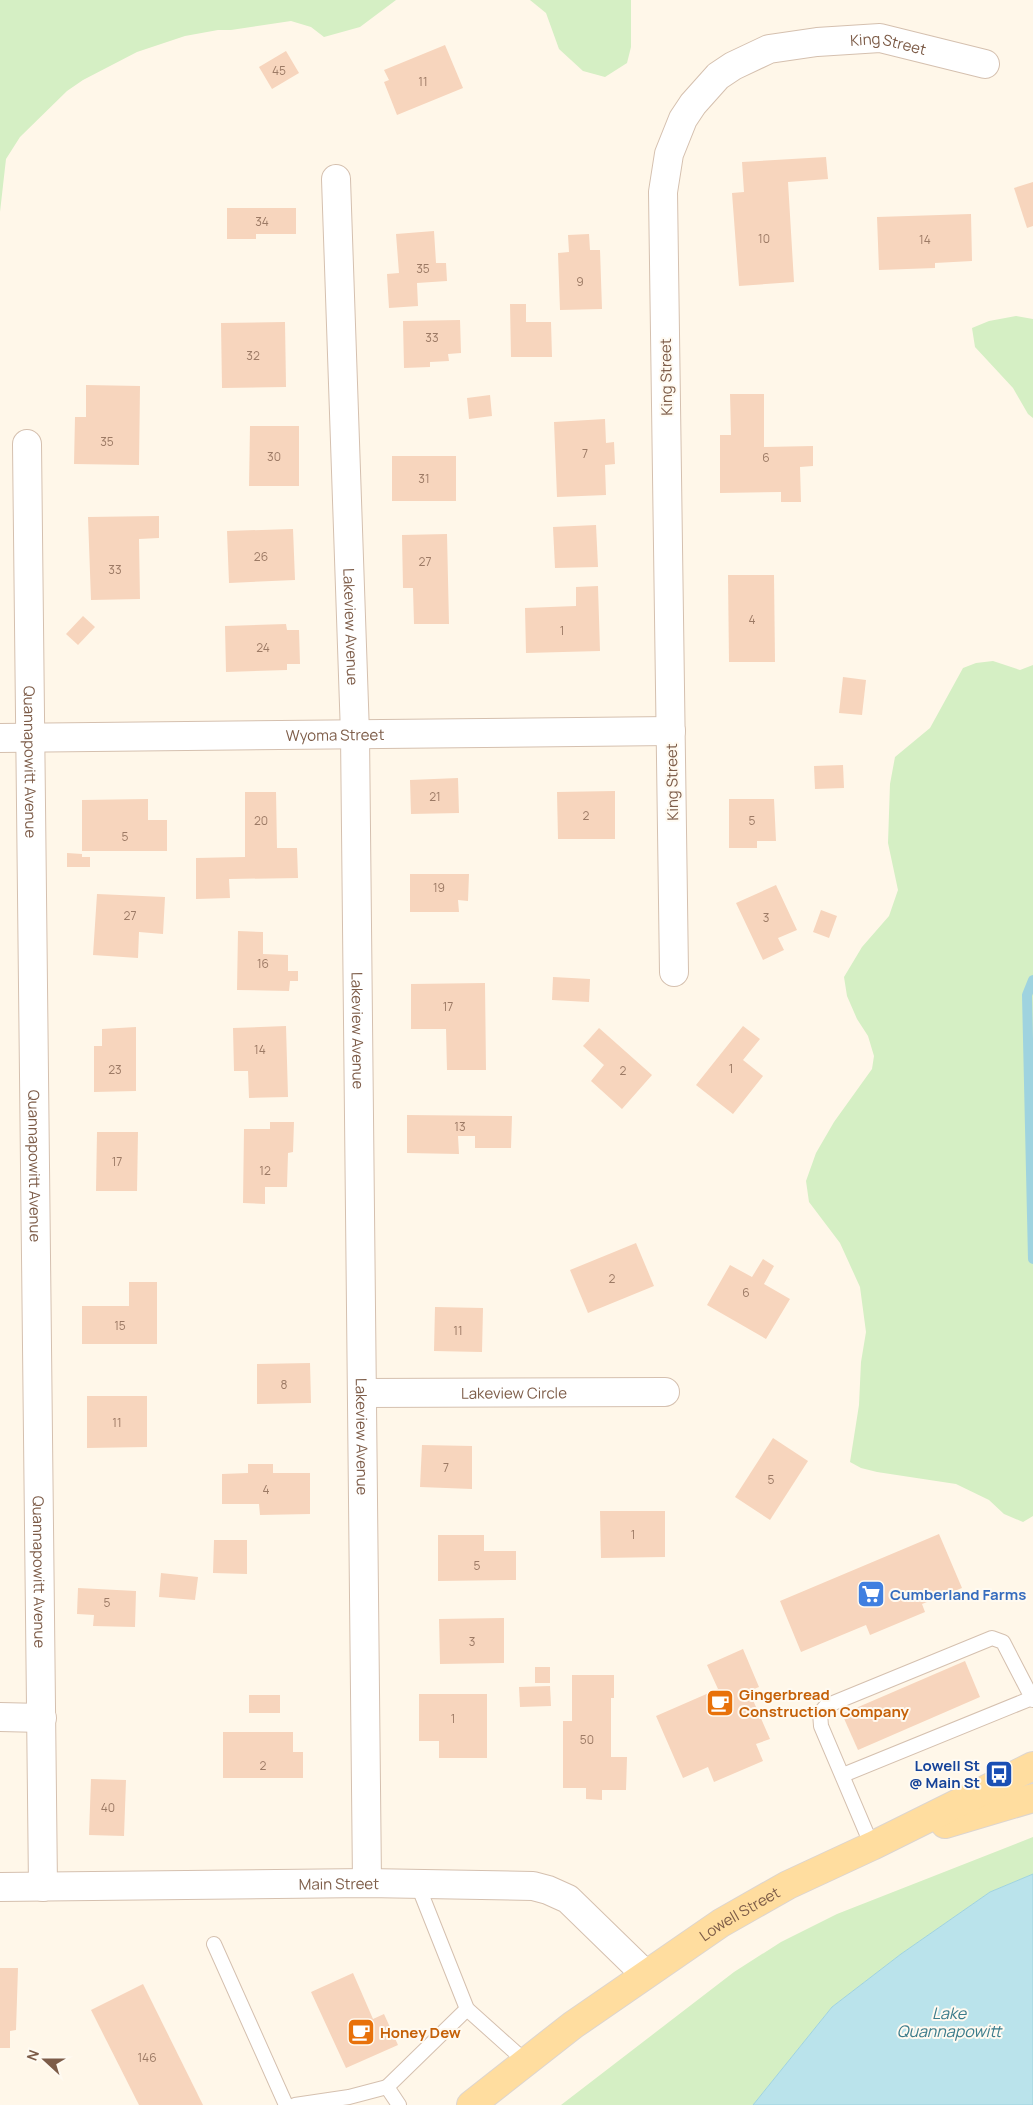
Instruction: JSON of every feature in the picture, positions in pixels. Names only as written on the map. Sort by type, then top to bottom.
[{"type":"main road","name":"Lowell Street","points":[[472,2105],[525,2061],[645,1974],[738,1914],[788,1886],[1033,1766]]},
{"type":"main road","points":[[872,1846],[1033,1798]]},
{"type":"street","name":"King Street","points":[[674,972],[663,192],[669,154],[683,119],[704,90],[718,76],[733,66],[769,50],[793,45],[880,38],[985,64]]},
{"type":"street","name":"Lakeview Avenue","points":[[336,179],[355,734],[368,1883]]},
{"type":"street","name":"Quannapowitt Avenue","points":[[27,444],[43,1887]]},
{"type":"street","name":"Wyoma Street","points":[[0,738],[671,731]]},
{"type":"street","name":"Lakeview Circle","points":[[363,1393],[665,1392]]},
{"type":"street","points":[[0,1718],[42,1718]]},
{"type":"street","name":"Main Street","points":[[0,1887],[368,1883],[526,1886],[555,1892],[568,1899],[645,1974]]},
{"type":"lane","points":[[842,1775],[1032,1699],[1004,1642],[996,1639],[986,1639],[826,1706],[820,1714],[820,1723],[872,1846]]},
{"type":"lane","points":[[417,1883],[467,2009],[525,2061]]},
{"type":"lane","points":[[214,1944],[286,2105]]},
{"type":"lane","points":[[295,2105],[349,2097],[387,2087],[467,2009]]},
{"type":"lane","points":[[387,2087],[399,2105]]},
{"type":"green space","points":[[0,0],[396,0],[360,27],[324,37],[311,27],[291,21],[231,30],[218,30],[185,36],[137,52],[83,80],[67,91],[20,137],[6,159],[0,212]]},
{"type":"green space","points":[[530,0],[631,0],[631,47],[627,63],[605,77],[583,71],[559,49],[546,13]]},
{"type":"green space","points":[[1016,316],[1033,319],[1033,418],[1028,414],[1013,388],[975,347],[972,328],[989,321]]},
{"type":"green space","points":[[993,661],[1020,670],[1033,665],[1033,1516],[1023,1522],[1004,1514],[989,1500],[956,1484],[877,1472],[861,1468],[850,1462],[859,1405],[861,1362],[866,1332],[860,1287],[840,1243],[809,1202],[806,1181],[816,1153],[834,1122],[872,1069],[874,1056],[868,1036],[857,1019],[847,996],[844,977],[862,947],[889,916],[898,890],[888,843],[890,784],[895,757],[930,728],[963,668],[976,663]]},
{"type":"green space","points":[[1033,1837],[1033,1874],[990,1892],[901,1954],[832,2007],[753,2105],[561,2105],[734,1972],[781,1942],[837,1914]]},
{"type":"water","name":"Lake Quannapowitt","points":[[1033,1874],[1033,2105],[753,2105],[832,2007],[901,1954],[990,1892]]},
{"type":"building","points":[[445,45],[463,88],[397,115],[384,82],[389,80],[384,70]]},
{"type":"building","points":[[286,51],[299,73],[272,89],[259,67]]},
{"type":"building","points":[[826,157],[828,179],[788,182],[794,282],[739,286],[732,193],[744,192],[742,162]]},
{"type":"building","points":[[1033,182],[1033,226],[1027,228],[1014,188]]},
{"type":"building","points":[[227,208],[296,208],[296,234],[256,234],[256,239],[227,239]]},
{"type":"building","points":[[971,214],[972,261],[935,263],[935,268],[879,270],[877,217]]},
{"type":"building","points":[[434,231],[436,263],[446,263],[447,281],[417,283],[418,306],[389,308],[387,274],[399,273],[396,234]]},
{"type":"building","points":[[589,234],[590,250],[600,250],[602,309],[560,310],[558,253],[569,252],[568,235]]},
{"type":"building","points":[[510,304],[526,304],[526,322],[551,322],[552,357],[511,357]]},
{"type":"building","points":[[460,320],[461,353],[448,354],[449,361],[430,362],[430,367],[404,368],[403,321]]},
{"type":"building","points":[[285,322],[286,387],[222,388],[221,323]]},
{"type":"building","points":[[86,385],[140,386],[139,465],[74,464],[75,417],[86,417]]},
{"type":"building","points":[[730,394],[764,394],[764,447],[813,446],[813,466],[800,467],[801,502],[781,502],[781,492],[720,493],[720,435],[731,435]]},
{"type":"building","points":[[490,395],[492,416],[469,419],[467,398]]},
{"type":"building","points":[[605,419],[606,443],[614,442],[615,464],[605,465],[606,495],[557,497],[554,422]]},
{"type":"building","points":[[250,426],[299,426],[299,486],[249,486]]},
{"type":"building","points":[[392,456],[456,456],[456,501],[392,501]]},
{"type":"building","points":[[159,516],[159,538],[139,539],[140,599],[91,600],[88,517]]},
{"type":"building","points":[[596,525],[598,567],[555,568],[553,527]]},
{"type":"building","points":[[293,529],[295,580],[229,583],[227,531]]},
{"type":"building","points":[[447,534],[449,624],[414,624],[413,588],[403,588],[402,535]]},
{"type":"building","points":[[728,575],[774,575],[775,662],[729,662]]},
{"type":"building","points":[[598,586],[600,651],[526,653],[525,608],[576,606],[576,587]]},
{"type":"building","points":[[83,616],[95,627],[78,645],[66,634]]},
{"type":"building","points":[[286,624],[287,630],[299,630],[300,664],[287,664],[287,670],[226,672],[225,626]]},
{"type":"building","points":[[843,677],[866,680],[862,715],[839,713]]},
{"type":"building","points":[[843,765],[844,788],[815,789],[814,766]]},
{"type":"building","points":[[458,778],[459,813],[411,814],[410,780]]},
{"type":"building","points":[[615,791],[615,839],[558,839],[557,792]]},
{"type":"building","points":[[245,792],[276,792],[277,848],[297,848],[298,878],[229,879],[230,898],[196,899],[196,858],[245,857]]},
{"type":"building","points":[[148,799],[148,820],[167,820],[167,851],[82,851],[82,800]]},
{"type":"building","points":[[729,799],[774,799],[776,841],[757,841],[757,848],[729,848]]},
{"type":"building","points":[[67,853],[82,854],[82,857],[90,857],[90,867],[67,867]]},
{"type":"building","points":[[410,874],[469,874],[468,901],[458,900],[459,912],[410,912]]},
{"type":"building","points":[[776,885],[797,930],[778,938],[784,950],[763,960],[736,903]]},
{"type":"building","points":[[97,894],[165,897],[163,934],[139,932],[138,958],[93,955]]},
{"type":"building","points":[[821,910],[837,916],[829,938],[813,932]]},
{"type":"building","points":[[238,931],[263,932],[263,954],[288,955],[288,971],[298,971],[298,981],[290,981],[289,991],[237,990]]},
{"type":"building","points":[[553,977],[590,979],[589,1002],[552,1000]]},
{"type":"building","points":[[485,983],[486,1070],[447,1070],[446,1029],[411,1029],[411,984]]},
{"type":"building","points":[[286,1026],[288,1097],[249,1098],[248,1071],[234,1071],[233,1028]]},
{"type":"building","points":[[743,1026],[760,1039],[743,1060],[763,1076],[733,1114],[696,1085]]},
{"type":"building","points":[[136,1027],[136,1091],[94,1092],[94,1046],[102,1046],[102,1029]]},
{"type":"building","points":[[599,1028],[652,1075],[622,1109],[591,1081],[604,1065],[583,1046]]},
{"type":"building","points":[[407,1115],[512,1116],[511,1148],[475,1148],[475,1136],[458,1136],[459,1154],[407,1153]]},
{"type":"building","points":[[270,1122],[294,1122],[293,1152],[288,1153],[287,1187],[265,1187],[265,1204],[243,1203],[244,1129],[270,1129]]},
{"type":"building","points":[[97,1132],[138,1132],[137,1191],[96,1191]]},
{"type":"building","points":[[636,1243],[654,1286],[588,1313],[570,1270]]},
{"type":"building","points":[[763,1259],[774,1266],[764,1284],[790,1299],[766,1339],[707,1305],[730,1265],[752,1277]]},
{"type":"building","points":[[129,1282],[157,1282],[157,1344],[82,1344],[82,1306],[129,1306]]},
{"type":"building","points":[[435,1307],[483,1308],[482,1352],[434,1351]]},
{"type":"building","points":[[310,1363],[311,1403],[257,1404],[257,1364]]},
{"type":"building","points":[[87,1396],[147,1396],[147,1447],[87,1448]]},
{"type":"building","points":[[773,1438],[808,1461],[770,1520],[735,1497]]},
{"type":"building","points":[[422,1445],[472,1446],[472,1489],[420,1487]]},
{"type":"building","points":[[248,1464],[273,1464],[273,1473],[310,1473],[310,1514],[260,1515],[259,1504],[222,1504],[222,1474],[248,1473]]},
{"type":"building","points":[[600,1511],[665,1511],[665,1557],[601,1558]]},
{"type":"building","name":"Cumberland Farms","points":[[939,1534],[962,1588],[922,1604],[925,1612],[870,1635],[866,1625],[801,1652],[780,1601]]},
{"type":"building","points":[[438,1535],[484,1535],[484,1551],[516,1551],[516,1580],[438,1581]]},
{"type":"building","points":[[214,1540],[247,1540],[247,1574],[213,1573]]},
{"type":"building","points":[[161,1573],[198,1577],[195,1600],[159,1597]]},
{"type":"building","points":[[78,1588],[136,1591],[135,1627],[93,1626],[94,1615],[77,1614]]},
{"type":"building","points":[[504,1618],[504,1663],[440,1664],[439,1619]]},
{"type":"building","name":"Gingerbread Construction Company","points":[[743,1649],[759,1687],[749,1691],[770,1739],[756,1744],[763,1761],[714,1782],[708,1767],[683,1778],[656,1716],[718,1689],[707,1665]]},
{"type":"building","points":[[965,1661],[980,1697],[858,1750],[842,1714]]},
{"type":"building","points":[[535,1667],[550,1667],[550,1683],[535,1683]]},
{"type":"building","points":[[572,1675],[614,1675],[614,1698],[611,1698],[611,1757],[627,1757],[626,1790],[602,1790],[602,1800],[586,1799],[586,1788],[563,1788],[563,1721],[572,1721]]},
{"type":"building","points":[[550,1686],[551,1706],[520,1707],[519,1687]]},
{"type":"building","points":[[419,1694],[487,1694],[487,1758],[439,1758],[439,1741],[419,1741]]},
{"type":"building","points":[[249,1695],[280,1695],[280,1713],[249,1713]]},
{"type":"building","points":[[223,1732],[293,1732],[293,1752],[303,1752],[303,1778],[223,1778]]},
{"type":"building","points":[[91,1779],[126,1780],[124,1836],[89,1835]]},
{"type":"building","points":[[0,1968],[18,1968],[16,2030],[10,2031],[10,2048],[0,2048]]},
{"type":"building","name":"Honey Dew","points":[[353,1973],[373,2019],[384,2014],[398,2045],[346,2068],[311,1992]]},
{"type":"building","points":[[143,1984],[203,2105],[139,2105],[91,2010]]},
{"type":"waterway","points":[[1033,980],[1027,995],[1033,1259]]},
{"type":"place","name":"Cumberland Farms","points":[[871,1594]]},
{"type":"place","name":"Gingerbread Construction Company","points":[[720,1703]]},
{"type":"place","name":"Lowell St @ Main St","points":[[999,1774]]},
{"type":"place","name":"Honey Dew","points":[[361,2032]]}]
